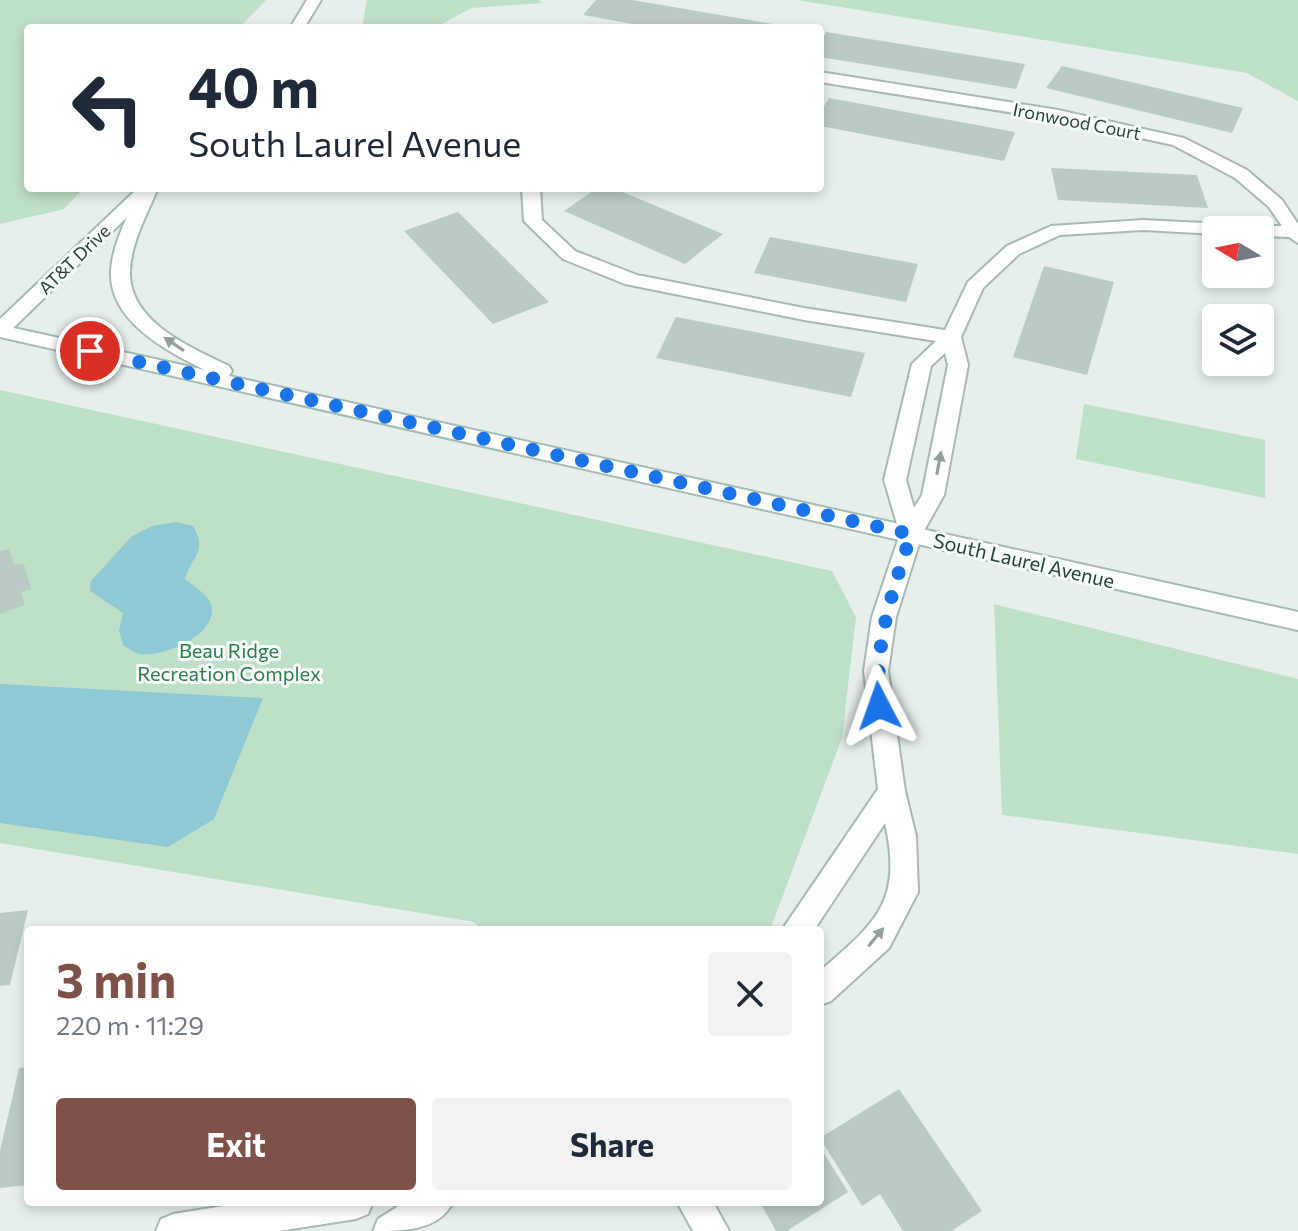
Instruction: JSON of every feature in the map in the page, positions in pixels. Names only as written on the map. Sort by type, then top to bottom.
[{"type":"street","points":[[299,24],[314,0]]},
{"type":"street","name":"Ironwood Court","points":[[824,78],[1058,115],[1178,141],[1241,174],[1276,204],[1297,235]]},
{"type":"street","name":"AT&T Drive","points":[[0,330],[145,192]]},
{"type":"street","points":[[147,192],[127,242],[121,282],[133,309],[157,332],[186,351],[269,390]]},
{"type":"street","points":[[531,192],[533,221],[569,255],[632,280],[804,314],[951,337]]},
{"type":"street","points":[[911,534],[895,480],[922,364],[951,337],[975,286],[1013,250],[1057,230],[1143,225],[1202,228]]},
{"type":"street","points":[[1274,233],[1297,235]]},
{"type":"street","name":"South Laurel Avenue","points":[[0,330],[1298,621]]},
{"type":"street","points":[[824,987],[879,938],[904,892],[902,836],[892,791],[876,671],[884,617],[911,534],[933,495],[958,365],[951,337]]},
{"type":"street","points":[[910,415],[947,422]]},
{"type":"street","points":[[800,926],[892,791]]},
{"type":"street","points":[[173,1231],[331,1206]]},
{"type":"street","points":[[390,1231],[430,1206]]},
{"type":"street","points":[[696,1206],[712,1231]]},
{"type":"green space","points":[[0,0],[266,0],[243,24],[24,24],[24,192],[80,192],[64,209],[0,224]]},
{"type":"green space","points":[[367,0],[539,0],[542,3],[472,8],[442,24],[363,24]]},
{"type":"green space","points":[[797,0],[1298,0],[1298,101],[1247,73]]},
{"type":"green space","name":"Beau Ridge Recreation Complex","points":[[0,390],[832,571],[856,617],[842,738],[772,926],[478,926],[474,922],[0,843]]},
{"type":"green space","points":[[1084,404],[1265,440],[1265,498],[1076,459]]},
{"type":"green space","points":[[994,604],[1298,679],[1298,854],[1002,815]]},
{"type":"water","points":[[176,522],[193,526],[197,535],[199,548],[185,579],[209,600],[212,612],[209,622],[190,640],[163,652],[138,653],[123,645],[119,631],[123,613],[90,591],[91,581],[131,537],[152,526]]},
{"type":"water","points":[[0,684],[263,698],[214,819],[168,847],[0,823]]},
{"type":"building","points":[[596,0],[632,0],[772,24],[633,24],[583,15]]},
{"type":"building","points":[[826,32],[1025,64],[1016,89],[824,58]]},
{"type":"building","points":[[1062,66],[1243,108],[1232,133],[1046,88]]},
{"type":"building","points":[[829,98],[1015,132],[1004,161],[824,127],[824,106]]},
{"type":"building","points":[[1051,168],[1197,175],[1208,208],[1058,200]]},
{"type":"building","points":[[591,192],[623,192],[723,234],[685,264],[564,211]]},
{"type":"building","points":[[458,212],[549,302],[493,324],[404,231]]},
{"type":"building","points":[[770,237],[918,264],[906,302],[754,273]]},
{"type":"building","points":[[1044,266],[1114,282],[1087,375],[1013,357]]},
{"type":"building","points":[[676,317],[865,353],[851,397],[656,358]]},
{"type":"building","points":[[9,549],[14,565],[24,564],[31,589],[21,592],[25,605],[0,614],[0,551]]},
{"type":"building","points":[[28,910],[10,985],[0,986],[0,913]]},
{"type":"building","points":[[24,1067],[24,1185],[0,1188],[0,1151],[19,1068]]},
{"type":"building","points":[[899,1089],[982,1211],[951,1231],[903,1231],[880,1194],[862,1206],[824,1144],[824,1136]]},
{"type":"building","points":[[824,1153],[848,1192],[787,1231],[776,1231],[762,1206],[824,1206]]},
{"type":"route","points":[[90,351],[911,534],[884,617],[876,671],[879,706]]}]
